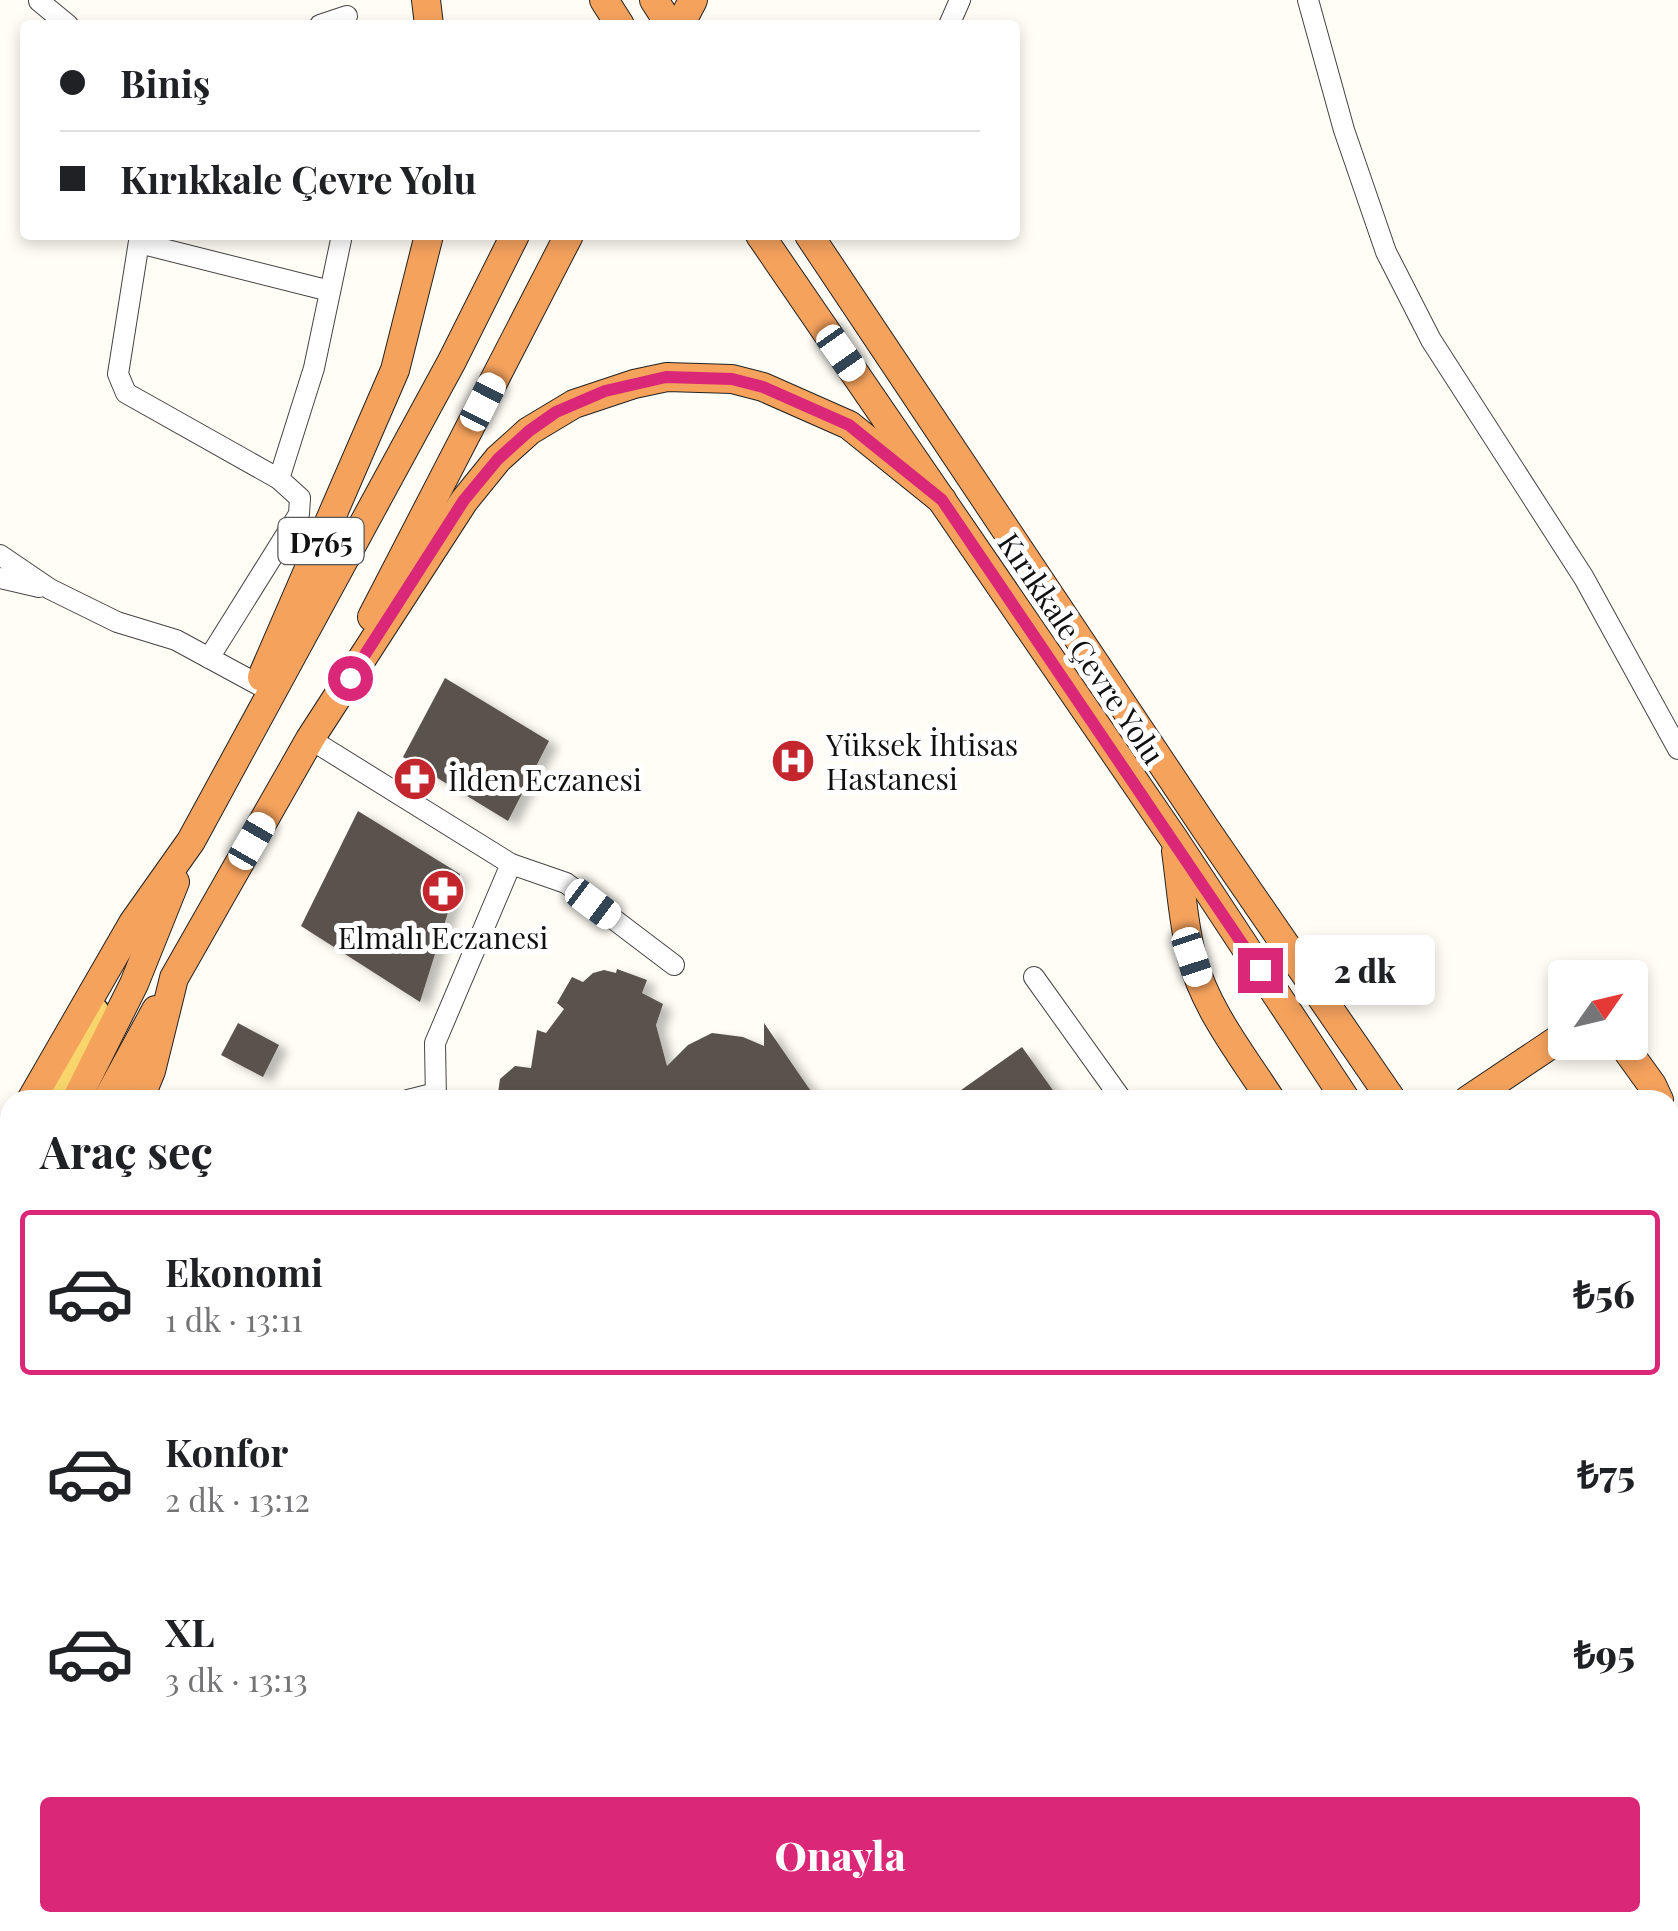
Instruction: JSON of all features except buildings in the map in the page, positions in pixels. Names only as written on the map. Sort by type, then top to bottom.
[{"type":"highway","name":"D765","points":[[81,1090],[134,984],[191,840],[395,370],[427,240]]},
{"type":"highway","points":[[37,1090],[133,923],[191,840],[452,361],[512,240]]},
{"type":"highway","name":"D765","points":[[310,738],[566,240]]},
{"type":"highway","name":"Kırıkkale Çevre Yolu","points":[[763,240],[1174,840],[1339,1090]]},
{"type":"highway","name":"Kırıkkale Çevre Yolu","points":[[811,240],[1385,1090]]},
{"type":"highway","points":[[112,1090],[310,738],[464,500],[498,459],[556,412],[605,391],[682,376],[732,379],[763,387],[849,425],[942,500]]},
{"type":"highway","points":[[1174,840],[1198,977],[1210,1004],[1264,1090]]},
{"type":"highway","points":[[143,1090],[174,978]]},
{"type":"highway","points":[[1483,1090],[1548,1046]]},
{"type":"highway","points":[[1635,1060],[1654,1090]]},
{"type":"main road","points":[[56,1090],[95,1014],[133,923]]},
{"type":"main road","points":[[121,1090],[174,978]]},
{"type":"street","points":[[1308,0],[1344,130],[1392,263],[1432,340],[1584,578],[1678,748]]},
{"type":"street","points":[[40,1],[62,20]]},
{"type":"street","points":[[140,240],[118,374],[126,392],[279,479],[300,498],[300,514],[208,658]]},
{"type":"street","points":[[144,240],[330,291]]},
{"type":"street","points":[[279,479],[314,368],[341,240]]},
{"type":"street","points":[[0,556],[50,589],[116,622],[176,640],[258,685]]},
{"type":"street","points":[[0,578],[50,589]]},
{"type":"street","points":[[310,738],[511,864],[566,883],[674,965]]},
{"type":"street","points":[[436,1090],[435,1043],[511,864]]},
{"type":"street","points":[[1034,977],[1115,1090]]},
{"type":"place","name":"Yüksek İhtisas Hastanesi","points":[[793,761]]},
{"type":"place","name":"İlden Eczanesi","points":[[415,779]]},
{"type":"place","name":"Elmalı Eczanesi","points":[[443,891]]},
{"type":"route","points":[[350,678],[464,500],[498,459],[529,431],[556,412],[605,391],[666,377],[732,379],[763,387],[849,425],[942,500],[1260,970]]}]
